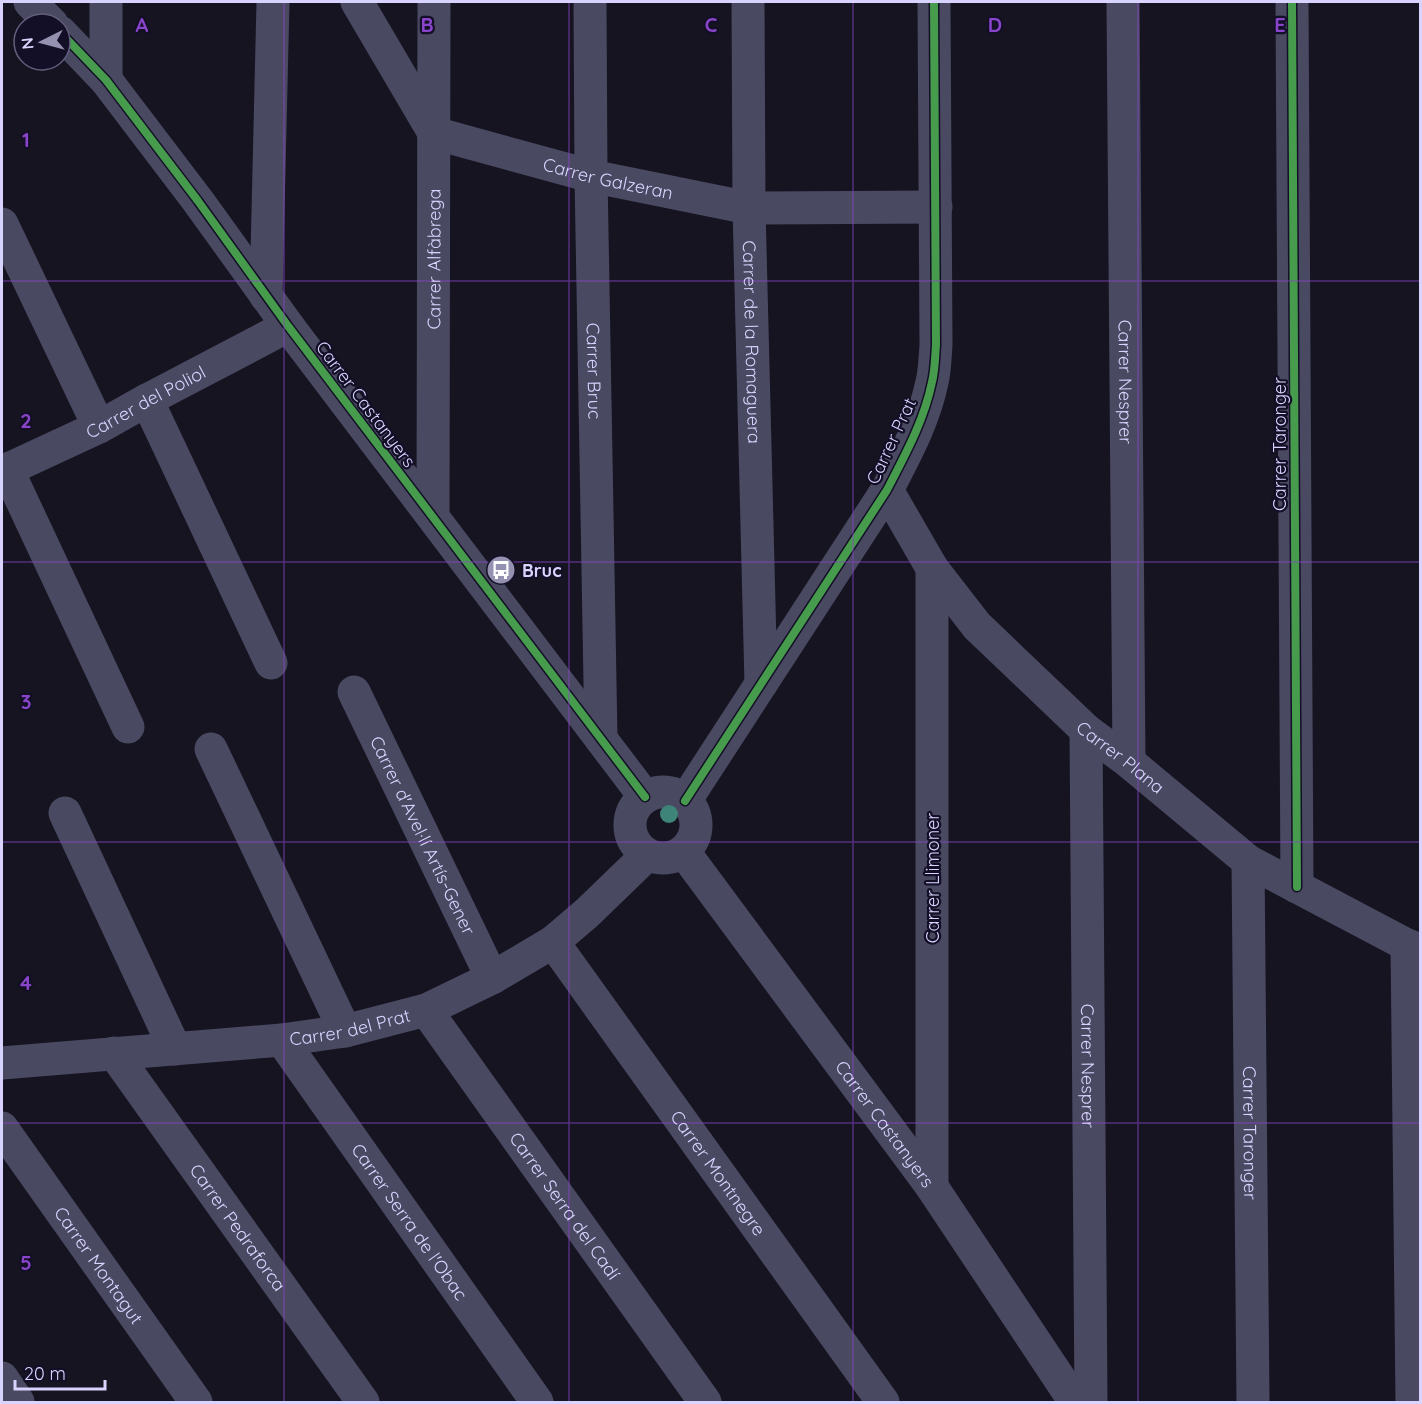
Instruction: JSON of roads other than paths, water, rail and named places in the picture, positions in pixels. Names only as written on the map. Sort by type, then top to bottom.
[{"type":"street","points":[[106,2],[106,80]]},
{"type":"street","points":[[266,296],[273,2]]},
{"type":"street","points":[[357,2],[434,133]]},
{"type":"street","name":"Carrer Alfàbrega","points":[[433,515],[434,2]]},
{"type":"street","name":"Carrer Bruc","points":[[591,2],[591,176],[601,739]]},
{"type":"street","name":"Carrer de la Romaguera","points":[[748,2],[749,208],[761,684]]},
{"type":"street","name":"Carrer Prat","points":[[685,801],[887,490],[911,444],[926,406],[933,380],[936,345],[934,2]]},
{"type":"street","name":"Carrer Nesprer","points":[[1123,2],[1129,762]]},
{"type":"street","name":"Carrer Taronger","points":[[1292,2],[1297,887]]},
{"type":"street","name":"Carrer Castanyers","points":[[72,45],[106,80],[198,201],[288,326],[645,797]]},
{"type":"street","name":"Carrer Galzeran","points":[[434,133],[591,176],[749,208],[936,207]]},
{"type":"street","points":[[2,224],[99,426]]},
{"type":"street","name":"Carrer del Poliol","points":[[4,471],[99,426],[288,326]]},
{"type":"street","points":[[147,400],[271,663]]},
{"type":"street","points":[[4,471],[128,727]]},
{"type":"street","name":"Carrer Plana","points":[[887,490],[932,568],[977,626],[1086,730],[1129,762],[1248,861],[1414,948]]},
{"type":"street","name":"Carrer Llimoner","points":[[932,568],[932,1187]]},
{"type":"street","name":"Carrer d'Avel·lí Artís-Gener","points":[[354,692],[492,978]]},
{"type":"street","name":"Carrer Nesprer","points":[[1086,730],[1091,1402]]},
{"type":"street","points":[[211,748],[345,1031]]},
{"type":"street","points":[[665,792],[685,801],[693,810],[696,821],[691,843],[684,852],[665,859],[647,855],[632,838],[631,815],[636,805],[645,797],[665,792]]},
{"type":"street","points":[[65,813],[175,1049]]},
{"type":"street","name":"Carrer Castanyers","points":[[684,852],[932,1187],[1075,1402]]},
{"type":"street","name":"Carrer del Prat","points":[[3,1060],[282,1040],[345,1031],[426,1010],[492,978],[553,942],[587,913],[647,855]]},
{"type":"street","name":"Carrer Taronger","points":[[1248,861],[1253,1402]]},
{"type":"street","name":"Carrer Montnegre","points":[[553,942],[883,1402]]},
{"type":"street","points":[[1412,1402],[1414,948]]},
{"type":"street","name":"Carrer Serra del Cadí","points":[[426,1010],[705,1402]]},
{"type":"street","name":"Carrer Serra de l'Obac","points":[[282,1040],[537,1402]]},
{"type":"street","name":"Carrer Pedraforca","points":[[114,1053],[363,1402]]},
{"type":"street","name":"Carrer Montagut","points":[[2,1128],[196,1402]]},
{"type":"street","points":[[2,1378],[18,1402]]},
{"type":"place","name":"Bruc","points":[[501,570]]}]
